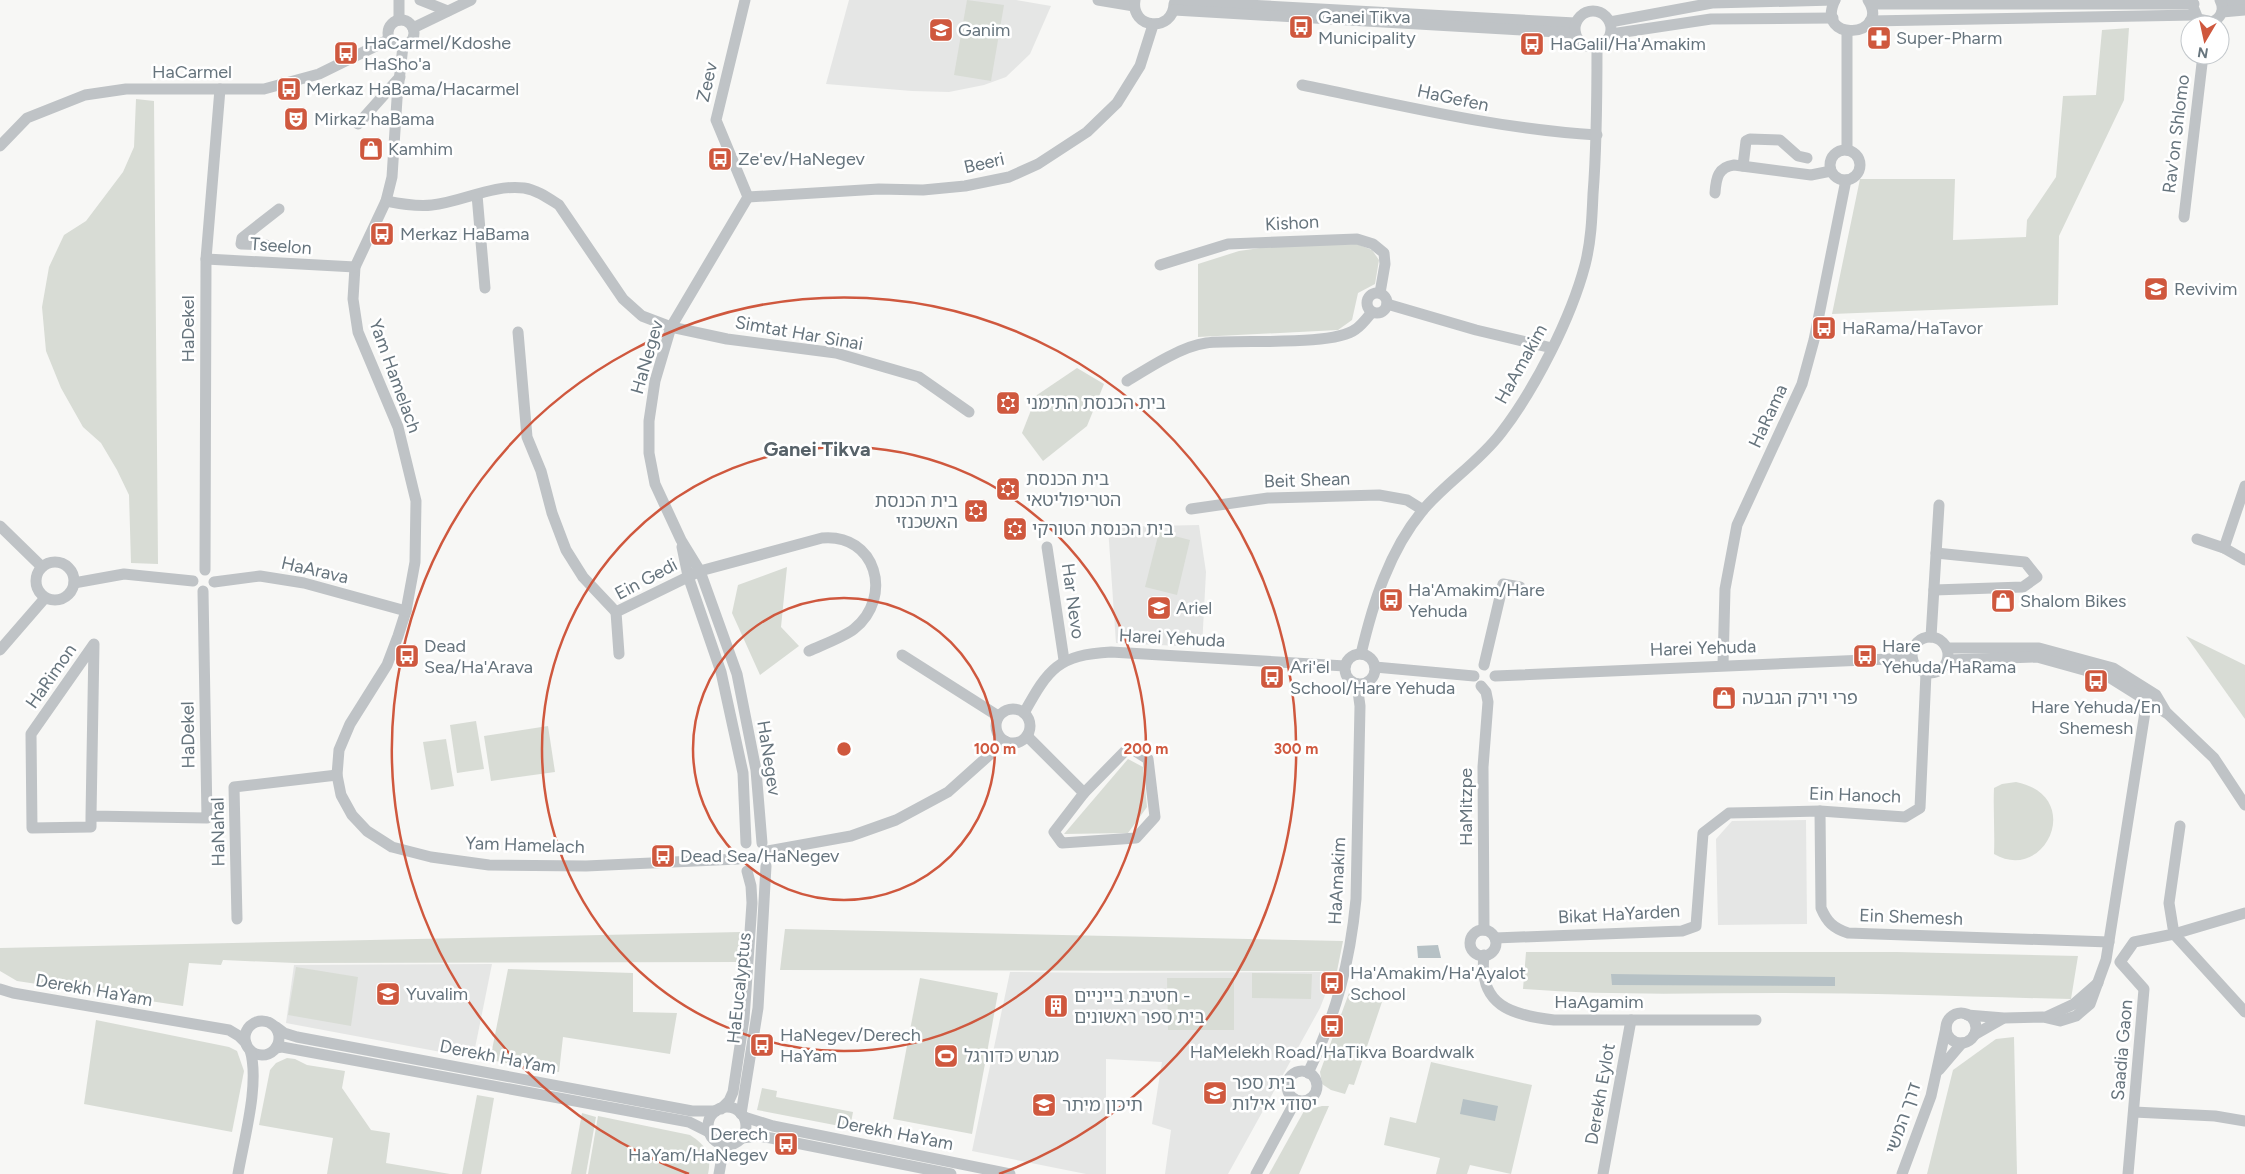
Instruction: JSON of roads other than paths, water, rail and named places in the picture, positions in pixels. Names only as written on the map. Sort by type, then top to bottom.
[{"type":"street","points":[[399,0],[399,20],[389,29],[390,39],[396,45],[403,46],[411,42],[413,28],[407,22],[399,20]]},
{"type":"street","points":[[420,0],[448,11]]},
{"type":"street","points":[[413,28],[471,0]]},
{"type":"street","name":"Zeev","points":[[744,0],[716,120],[748,197]]},
{"type":"street","points":[[1098,0],[1135,3],[1137,15],[1142,20],[1153,25],[1166,21],[1174,4],[1575,28]]},
{"type":"street","points":[[1610,22],[1712,3],[1736,1],[1835,0],[1832,7],[1833,18],[1836,25],[1847,31],[1858,31],[1864,28],[1872,14],[1869,2],[2195,6]]},
{"type":"street","points":[[2221,5],[2245,1]]},
{"type":"street","points":[[1611,34],[1610,22],[1602,12],[1589,5],[1579,16],[1575,28],[1579,41],[1584,45],[1597,47],[1603,44],[1611,34],[1711,19],[1833,18]]},
{"type":"street","points":[[2221,5],[2245,10]]},
{"type":"street","points":[[1870,20],[2195,6]]},
{"type":"street","name":"Beeri","points":[[748,197],[879,189],[923,190],[965,186],[1009,177],[1038,164],[1087,132],[1117,103],[1140,66],[1153,25]]},
{"type":"street","points":[[1847,31],[1847,150]]},
{"type":"street","name":"HaCarmel","points":[[0,146],[28,118],[85,95],[126,89],[264,89],[319,74],[390,39]]},
{"type":"street","name":"Yam Hamelach","points":[[403,46],[396,148],[392,177],[386,201],[355,267],[353,299],[358,332],[398,427],[416,501],[415,562],[406,612],[387,665],[350,724],[340,750],[337,775],[341,795],[352,815],[367,831],[392,847],[431,857],[490,865],[576,866],[738,859]]},
{"type":"street","name":"HaAmakim","points":[[1361,654],[1370,615],[1380,585],[1396,551],[1423,510],[1500,434],[1529,393],[1552,348],[1576,292],[1585,265],[1591,234],[1598,135],[1597,47]]},
{"type":"street","name":"Rav'on Shlomo","points":[[2184,217],[2202,65]]},
{"type":"street","points":[[358,124],[400,77]]},
{"type":"street","name":"HaGefen","points":[[1302,85],[1496,124],[1544,132],[1598,135]]},
{"type":"street","name":"HaDekel","points":[[205,570],[206,258],[220,89]]},
{"type":"street","points":[[1743,166],[1744,146],[1746,141],[1750,139],[1780,140],[1798,156],[1807,158]]},
{"type":"street","points":[[1847,150],[1857,155],[1860,165],[1857,175],[1846,180],[1838,178],[1831,172],[1830,166],[1833,156],[1838,151],[1847,150]]},
{"type":"street","points":[[1715,193],[1721,170],[1726,166],[1743,166],[1811,175],[1831,172]]},
{"type":"street","name":"HaRama","points":[[1723,665],[1725,589],[1737,524],[1802,384],[1814,340],[1846,180]]},
{"type":"street","name":"Simtat Har Sinai","points":[[386,201],[407,206],[432,206],[505,188],[525,188],[543,195],[559,205],[622,299],[642,316],[671,327],[727,339],[836,353],[919,377],[969,412]]},
{"type":"street","points":[[477,195],[485,288]]},
{"type":"street","name":"HaNegev","points":[[748,197],[671,327],[654,381],[649,421],[649,453],[655,484],[681,540],[700,571],[736,674],[756,770],[765,847]]},
{"type":"street","points":[[238,261],[242,238],[279,209]]},
{"type":"street","name":"Kishon","points":[[1160,265],[1228,244],[1283,240],[1357,239],[1373,244],[1384,253],[1385,264],[1380,293]]},
{"type":"street","points":[[242,244],[266,245]]},
{"type":"street","name":"Tseelon","points":[[206,258],[355,267]]},
{"type":"street","points":[[1380,293],[1386,297],[1387,304],[1381,313],[1372,312],[1367,307],[1368,298],[1373,294],[1380,293]]},
{"type":"street","points":[[1387,304],[1476,330],[1552,348]]},
{"type":"street","points":[[1127,380],[1168,357],[1204,343],[1344,336],[1356,330],[1372,312]]},
{"type":"street","points":[[518,332],[527,437],[541,471],[552,513],[566,550],[583,577],[616,612]]},
{"type":"street","points":[[2224,548],[2245,486]]},
{"type":"street","name":"Beit Shean","points":[[1190,509],[1268,498],[1379,495],[1407,500],[1423,510]]},
{"type":"street","points":[[1931,636],[1939,505]]},
{"type":"street","points":[[0,526],[42,566]]},
{"type":"street","name":"Ein Gedi","points":[[619,654],[616,612],[688,576],[700,571],[822,538],[833,537],[849,540],[861,548],[871,560],[874,574],[874,596],[870,610],[854,629],[809,651]]},
{"type":"street","points":[[2196,539],[2224,548],[2245,560]]},
{"type":"street","name":"HaNegev","points":[[681,540],[688,576],[721,672],[743,773],[746,843]]},
{"type":"street","name":"Har Nevo","points":[[1047,548],[1064,660]]},
{"type":"street","points":[[1934,590],[2023,587],[2038,577],[2025,562],[1936,553]]},
{"type":"street","points":[[53,562],[64,564],[72,572],[74,583],[72,590],[63,598],[51,600],[45,598],[38,590],[35,580],[42,566],[53,562]]},
{"type":"street","points":[[205,570],[211,573],[214,582],[212,588],[204,591],[195,587],[193,581],[196,574],[205,570]]},
{"type":"street","points":[[74,583],[124,574],[193,581]]},
{"type":"street","name":"HaArava","points":[[214,582],[260,576],[304,583],[406,612]]},
{"type":"street","points":[[1484,665],[1502,584],[1520,587]]},
{"type":"street","name":"HaDekel","points":[[91,816],[206,818],[204,591]]},
{"type":"street","points":[[0,650],[45,598]]},
{"type":"street","points":[[1931,636],[1939,639],[1948,654],[1939,671],[1926,673],[1916,667],[1912,658],[1917,642],[1922,638],[1931,636]]},
{"type":"street","name":"HaRimon","points":[[94,644],[93,692],[91,816],[92,827],[32,828],[31,734],[94,644]]},
{"type":"street","points":[[1948,654],[2039,648],[2113,668],[2156,695],[2168,714]]},
{"type":"street","name":"Harei Yehuda","points":[[1024,713],[1048,674],[1064,660],[1087,653],[1111,652],[1345,666]]},
{"type":"street","points":[[1361,654],[1371,658],[1375,667],[1371,680],[1364,684],[1357,684],[1348,679],[1345,666],[1352,656],[1361,654]]},
{"type":"street","points":[[1948,654],[2037,657],[2109,678],[2168,714],[2214,758],[2245,805]]},
{"type":"street","points":[[902,655],[998,716]]},
{"type":"street","name":"Harei Yehuda","points":[[1495,676],[1912,658]]},
{"type":"street","points":[[1375,667],[1477,681],[1489,685],[1495,676],[1493,669],[1484,665],[1478,667],[1477,681]]},
{"type":"street","name":"Ein Hanoch","points":[[1715,823],[1729,813],[1820,811],[1905,817],[1920,808],[1926,673]]},
{"type":"street","name":"HaMitzpe","points":[[1477,681],[1486,692],[1488,702],[1483,767],[1484,930]]},
{"type":"street","name":"HaAmakim","points":[[1308,1073],[1326,1036],[1342,988],[1353,927],[1356,899],[1360,706],[1357,684]]},
{"type":"street","points":[[2004,1018],[1962,1043],[1950,1037],[1946,1028],[1953,1016],[2043,1018],[2074,1004],[2098,983],[2106,960],[2148,702]]},
{"type":"street","points":[[1013,708],[1024,713],[1030,721],[1027,736],[1017,743],[1005,742],[996,733],[995,727],[998,716],[1007,709],[1013,708]]},
{"type":"street","points":[[1027,736],[1084,793]]},
{"type":"street","points":[[765,847],[769,861],[758,872],[747,871],[739,864],[740,848],[752,841],[765,847],[851,836],[896,820],[948,792],[1005,742]]},
{"type":"street","points":[[1128,747],[1148,759],[1155,817],[1136,838],[1062,843],[1054,832],[1084,793],[1128,747]]},
{"type":"street","name":"HaNahal","points":[[237,919],[234,787],[337,775]]},
{"type":"street","name":"Ein Shemesh","points":[[1820,811],[1821,908],[1827,921],[1836,929],[1848,933],[2109,942]]},
{"type":"street","name":"Bikat HaYarden","points":[[1495,938],[1682,931],[1696,926],[1703,833],[1715,823]]},
{"type":"street","points":[[2180,826],[2169,903],[2174,934],[2245,1012]]},
{"type":"street","name":"HaEucalyptus","points":[[742,1116],[758,1008],[766,866]]},
{"type":"street","name":"HaEucalyptus","points":[[719,1110],[729,1101],[733,1092],[744,1018],[752,903],[751,886],[747,871]]},
{"type":"street","points":[[2174,934],[2245,913]]},
{"type":"street","points":[[1484,930],[1490,932],[1495,938],[1494,950],[1484,956],[1474,952],[1470,942],[1475,933],[1484,930]]},
{"type":"street","name":"Saadia Gaon","points":[[2128,1174],[2144,989],[2120,962],[2134,942],[2174,934]]},
{"type":"street","name":"HaAgamim","points":[[1484,956],[1482,973],[1489,992],[1506,1010],[1523,1016],[1554,1020],[1756,1020]]},
{"type":"street","name":"Derekh HaYam","points":[[0,989],[12,994]]},
{"type":"street","name":"Derekh HaYam","points":[[0,994],[12,994],[228,1030],[250,1025]]},
{"type":"street","points":[[1967,1015],[1974,1022],[1974,1035]]},
{"type":"street","points":[[238,1174],[257,1070],[280,1038],[276,1028],[270,1022],[262,1020],[250,1025],[245,1035],[254,1063],[254,1081]]},
{"type":"street","name":"Derekh Eylot","points":[[1603,1174],[1631,1020]]},
{"type":"street","name":"Derekh HaYam","points":[[276,1028],[297,1037],[692,1111],[719,1110]]},
{"type":"street","name":"דרך המשי","points":[[1902,1174],[1930,1096],[1946,1028]]},
{"type":"street","name":"Derekh HaYam","points":[[228,1030],[248,1046]]},
{"type":"street","name":"דרך המשי","points":[[1936,1073],[1945,1060],[1962,1043]]},
{"type":"street","points":[[248,1046],[257,1054],[272,1051]]},
{"type":"street","name":"Derekh HaYam","points":[[272,1051],[282,1047],[380,1064],[689,1122],[698,1124],[709,1132]]},
{"type":"street","points":[[1297,1072],[1308,1073],[1317,1082],[1316,1093],[1308,1100],[1296,1100],[1288,1092],[1290,1079],[1297,1072]]},
{"type":"street","points":[[1256,1174],[1296,1100]]},
{"type":"street","points":[[733,1109],[742,1116],[746,1126],[742,1138],[733,1144],[724,1145],[714,1140],[709,1132],[709,1120],[719,1110],[733,1109]]},
{"type":"street","points":[[2134,1112],[2215,1116],[2245,1121]]},
{"type":"street","name":"Derekh HaYam","points":[[742,1116],[773,1126],[1010,1174]]},
{"type":"street","name":"Derekh HaYam","points":[[742,1138],[758,1136],[771,1138],[951,1174]]},
{"type":"street","points":[[720,1174],[724,1145]]},
{"type":"place","name":"Ganei Tikva Municipality","points":[[1301,27]]},
{"type":"place","name":"Ganim","points":[[941,30]]},
{"type":"place","name":"Super-Pharm","points":[[1879,38]]},
{"type":"place","name":"HaGalil/Ha'Amakim","points":[[1532,44]]},
{"type":"place","name":"HaCarmel/Kdoshe HaSho'a","points":[[346,53]]},
{"type":"place","name":"Merkaz HaBama/Hacarmel","points":[[289,89]]},
{"type":"place","name":"Mirkaz haBama","points":[[296,119]]},
{"type":"place","name":"Kamhim","points":[[371,149]]},
{"type":"place","name":"Ze'ev/HaNegev","points":[[720,159]]},
{"type":"place","name":"Merkaz HaBama","points":[[382,234]]},
{"type":"place","name":"Revivim","points":[[2156,289]]},
{"type":"place","name":"HaRama/HaTavor","points":[[1824,328]]},
{"type":"place","name":"בית הכנסת התימני","points":[[1008,403]]},
{"type":"place","name":"בית הכנסת הטריפוליטאי","points":[[1008,489]]},
{"type":"place","name":"בית הכנסת האשכנזי","points":[[976,511]]},
{"type":"place","name":"בית הכנסת הטורקי","points":[[1015,529]]},
{"type":"place","name":"Ha'Amakim/Hare Yehuda","points":[[1391,600]]},
{"type":"place","name":"Shalom Bikes","points":[[2003,601]]},
{"type":"place","name":"Ariel","points":[[1159,608]]},
{"type":"place","name":"Dead Sea/Ha'Arava","points":[[407,656]]},
{"type":"place","name":"Hare Yehuda/HaRama","points":[[1865,656]]},
{"type":"place","name":"Ari'el School/Hare Yehuda","points":[[1272,677]]},
{"type":"place","name":"Hare Yehuda/En Shemesh","points":[[2096,681]]},
{"type":"place","name":"פרי וירק הגבעה","points":[[1724,698]]},
{"type":"place","name":"Dead Sea/HaNegev","points":[[663,856]]},
{"type":"place","name":"Ha'Amakim/Ha'Ayalot School","points":[[1332,983]]},
{"type":"place","name":"Yuvalim","points":[[388,994]]},
{"type":"place","name":"חטיבת בייניים - בית ספר ראשונים","points":[[1056,1006]]},
{"type":"place","name":"HaMelekh Road/HaTikva Boardwalk","points":[[1332,1026]]},
{"type":"place","name":"HaNegev/Derech HaYam","points":[[762,1045]]},
{"type":"place","name":"מגרש כדורגל","points":[[946,1056]]},
{"type":"place","name":"בית ספר יסודי אילות","points":[[1215,1093]]},
{"type":"place","name":"תיכון מיתר","points":[[1044,1105]]},
{"type":"place","name":"Derech HaYam/HaNegev","points":[[786,1144]]},
{"type":"district","name":"Ganei Tikva","points":[[817,449]]}]
